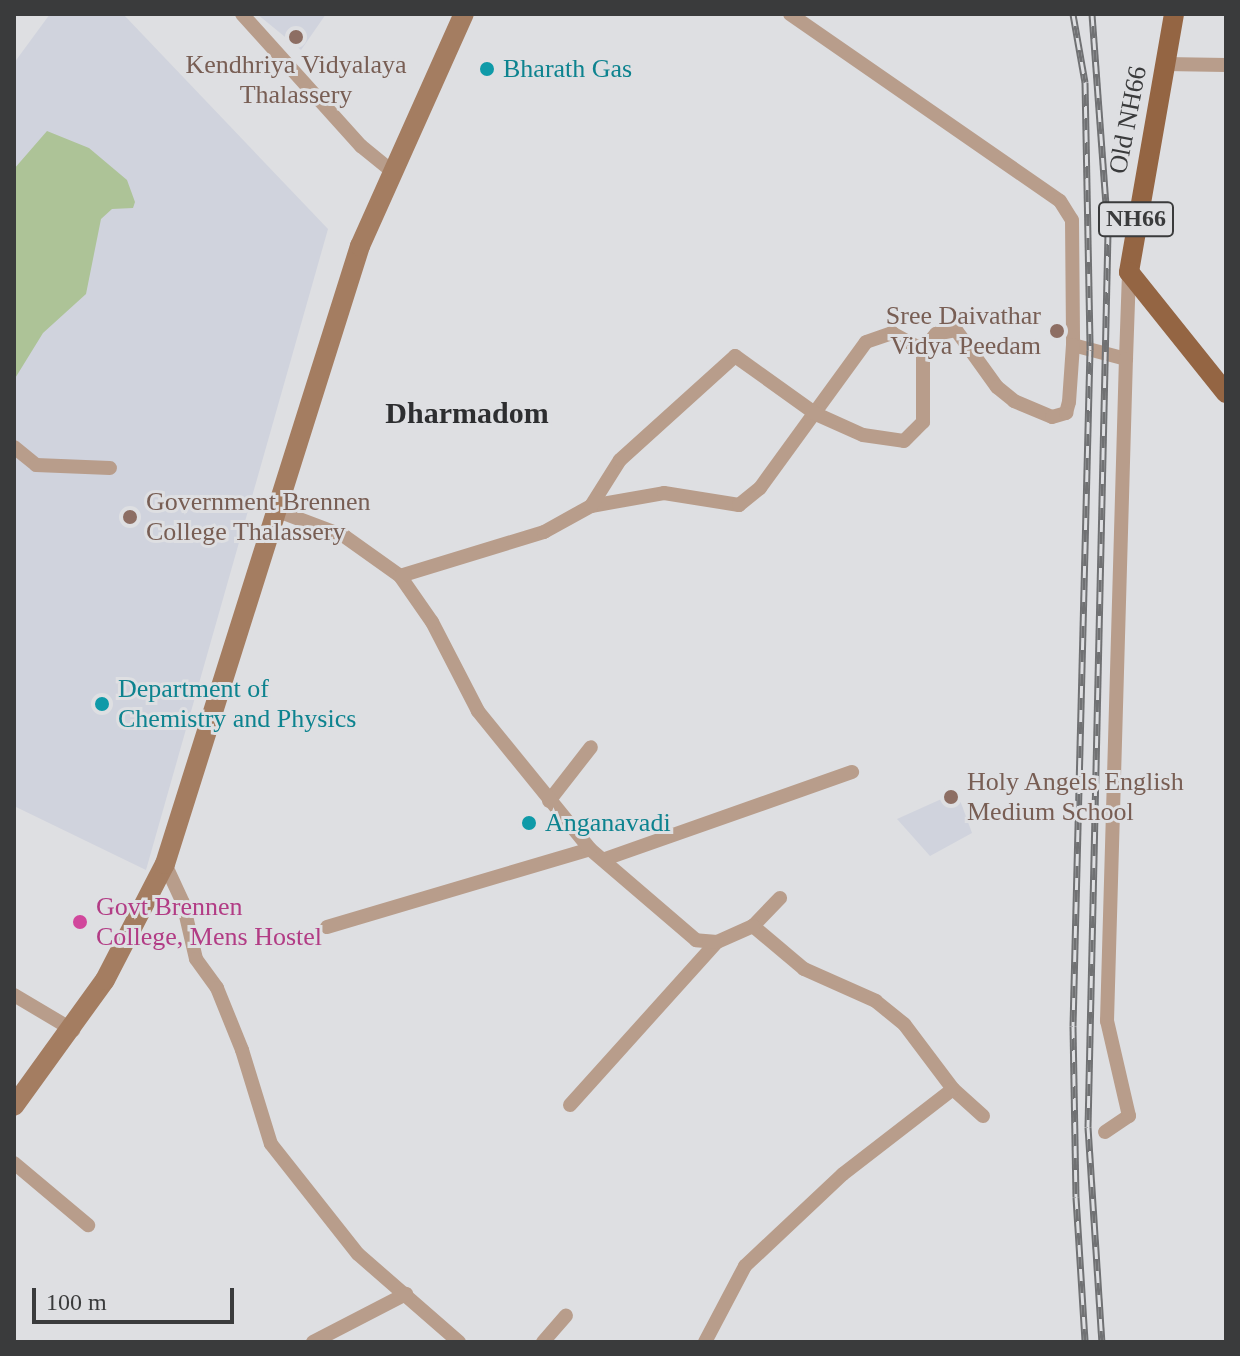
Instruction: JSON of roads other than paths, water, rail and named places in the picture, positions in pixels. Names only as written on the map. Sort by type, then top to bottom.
[{"type":"main road","points":[[14,1106],[73,1030],[133,931],[165,864],[351,274],[464,14]]},
{"type":"main road","name":"Old NH66","points":[[1129,272],[1174,14]]},
{"type":"main road","name":"NH66","points":[[1129,272],[1226,393]]},
{"type":"street","points":[[242,14],[361,146],[393,172]]},
{"type":"street","points":[[591,506],[620,460],[735,356],[816,414],[863,435],[904,441],[915,435],[923,422],[923,350],[936,334],[956,330],[1014,401],[1059,417],[1069,402],[1073,345],[1072,220],[1060,201],[790,14]]},
{"type":"street","points":[[1165,64],[1226,65]]},
{"type":"street","points":[[1105,1132],[1129,1116],[1107,1021],[1129,272]]},
{"type":"street","points":[[400,576],[544,532],[591,506],[641,493],[739,505],[760,488],[873,337],[892,333],[923,350]]},
{"type":"street","points":[[1073,345],[1126,359]]},
{"type":"street","points":[[14,447],[36,465],[110,468]]},
{"type":"street","points":[[278,511],[344,536],[400,576],[432,622],[478,711],[590,849],[686,933],[717,942]]},
{"type":"street","points":[[549,801],[591,747]]},
{"type":"street","points":[[605,859],[784,792],[852,772]]},
{"type":"street","points":[[327,927],[590,849]]},
{"type":"street","points":[[165,864],[183,903],[196,959],[217,988],[242,1050],[271,1144],[358,1254],[459,1342]]},
{"type":"street","points":[[570,1105],[717,942],[753,926],[780,898]]},
{"type":"street","points":[[753,926],[804,969],[876,1001],[904,1024],[953,1089],[983,1116]]},
{"type":"street","points":[[14,995],[73,1030]]},
{"type":"street","points":[[705,1342],[745,1266],[843,1174],[953,1089]]},
{"type":"street","points":[[14,1163],[88,1225]]},
{"type":"street","points":[[313,1342],[406,1294]]},
{"type":"street","points":[[543,1342],[566,1316]]},
{"type":"railway","points":[[1073,14],[1085,82],[1090,350],[1073,1026],[1076,1197],[1085,1342]]},
{"type":"railway","points":[[1092,14],[1108,232],[1088,1127],[1102,1342]]},
{"type":"place","name":"Kendhriya Vidyalaya Thalassery","points":[[296,37]]},
{"type":"place","name":"Bharath Gas","points":[[487,69]]},
{"type":"place","name":"Sree Daivathar Vidya Peedam","points":[[1057,331]]},
{"type":"place","name":"Government Brennen College Thalassery","points":[[130,517]]},
{"type":"place","name":"Department of Chemistry and Physics","points":[[102,704]]},
{"type":"place","name":"Holy Angels English Medium School","points":[[951,797]]},
{"type":"place","name":"Anganavadi","points":[[529,823]]},
{"type":"place","name":"Govt Brennen College, Mens Hostel","points":[[80,922]]},
{"type":"district","name":"Dharmadom","points":[[467,413]]}]
